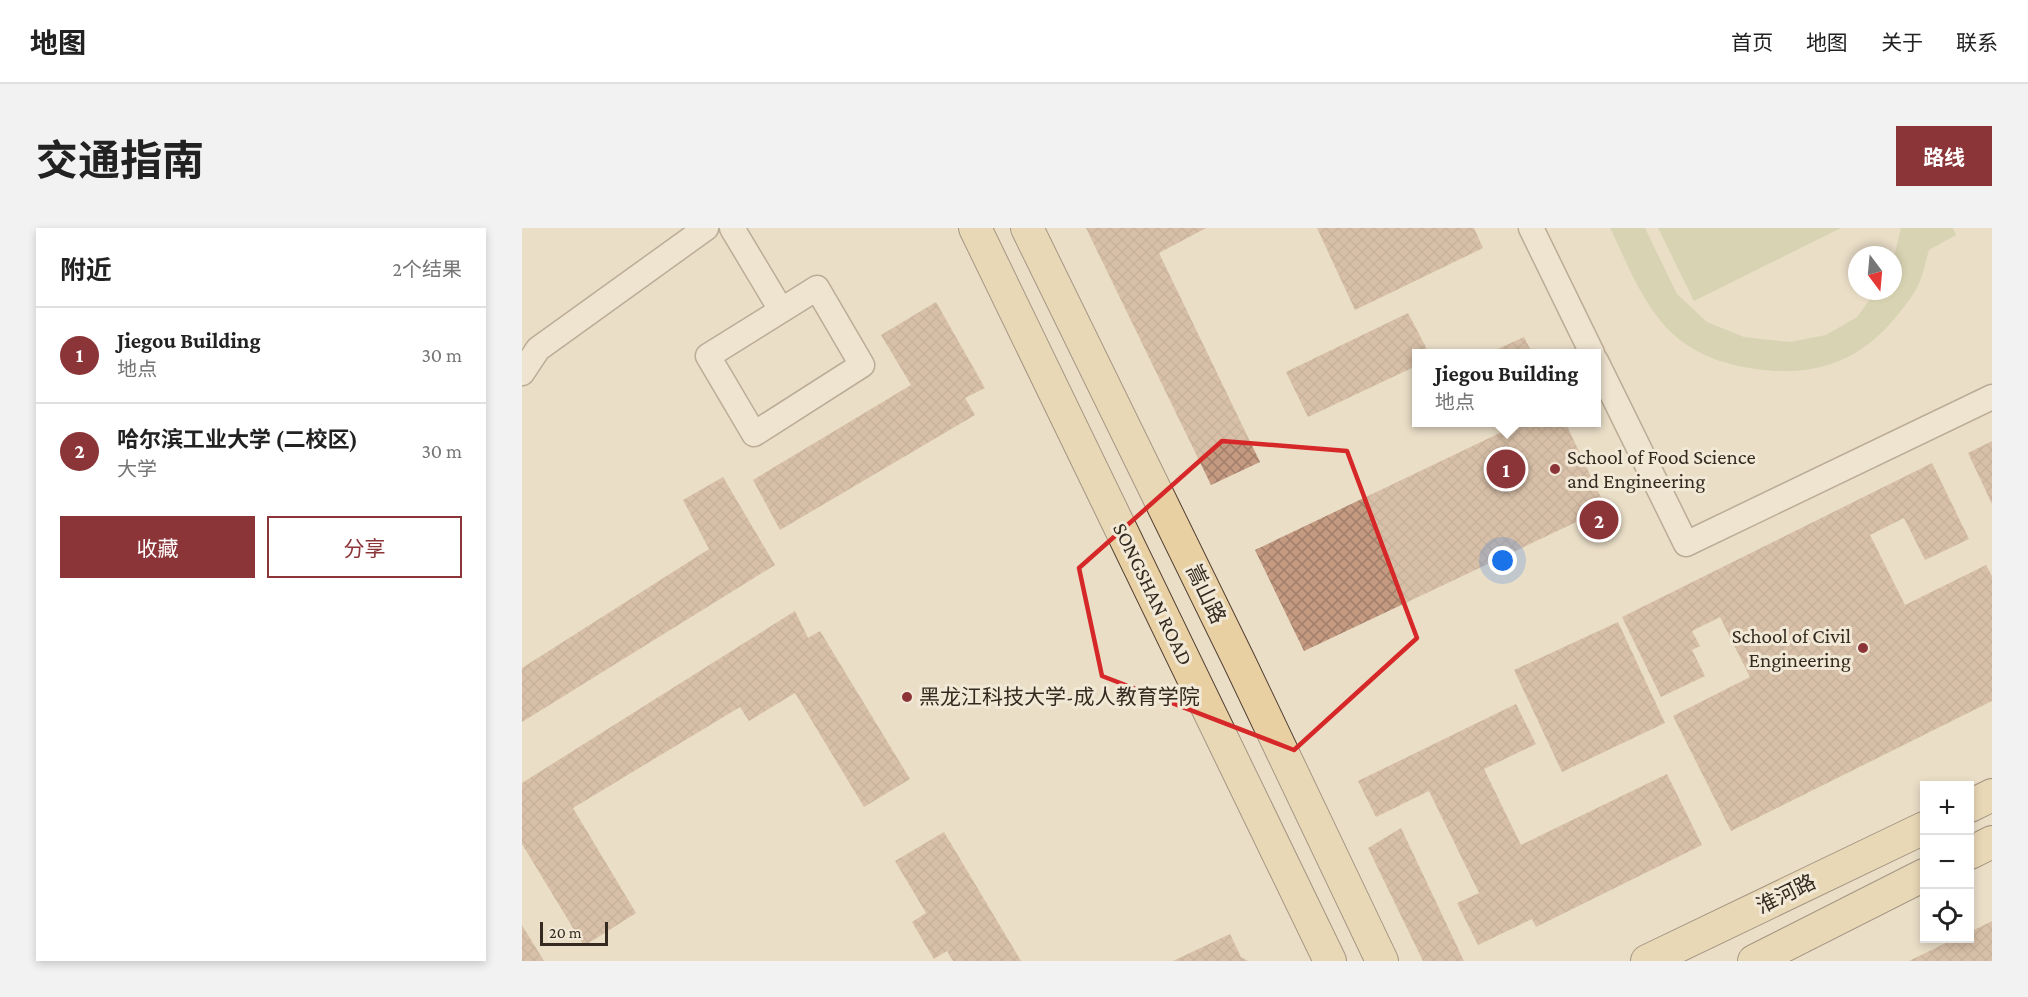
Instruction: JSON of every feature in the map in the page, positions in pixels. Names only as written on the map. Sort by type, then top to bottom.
[{"type":"main road","name":"SONGSHAN ROAD","points":[[975,228],[1330,961]]},
{"type":"main road","name":"嵩山路","points":[[1027,228],[1239,661],[1382,961]]},
{"type":"main road","points":[[1974,803],[1992,793]]},
{"type":"main road","name":"淮河路","points":[[1647,961],[1920,830]]},
{"type":"main road","points":[[1754,961],[1920,877]]},
{"type":"street","points":[[522,373],[538,349],[706,228]]},
{"type":"street","points":[[732,228],[781,310]]},
{"type":"street","points":[[1531,228],[1590,349]]},
{"type":"street","points":[[818,288],[862,365],[754,434],[708,356],[781,310],[818,288]]},
{"type":"street","points":[[1601,371],[1686,544],[1992,397]]},
{"type":"highlighted area","points":[[1222,441],[1347,451],[1417,638],[1294,750],[1102,676],[1079,568]]},
{"type":"green space","points":[[1610,228],[1645,228],[1677,294],[1707,322],[1744,337],[1790,342],[1826,335],[1857,317],[1869,300],[1902,300],[1902,246],[1897,246],[1901,228],[1953,228],[1956,235],[1929,250],[1914,293],[1886,329],[1854,354],[1819,368],[1799,371],[1746,368],[1726,363],[1688,346],[1657,316],[1647,303]]},
{"type":"green space","points":[[1658,228],[1841,228],[1694,301]]},
{"type":"building","points":[[1086,228],[1206,228],[1159,253],[1260,462],[1211,485]]},
{"type":"building","points":[[1317,228],[1474,228],[1483,248],[1355,310]]},
{"type":"building","points":[[936,302],[985,388],[965,398],[975,415],[780,530],[753,480],[911,385],[881,335]]},
{"type":"building","points":[[1408,313],[1427,349],[1412,349],[1412,368],[1308,417],[1286,372]]},
{"type":"building","points":[[1524,337],[1530,349],[1498,349]]},
{"type":"building","points":[[1502,427],[1567,427],[1606,508],[1304,651],[1255,550],[1504,431]]},
{"type":"building","points":[[1992,441],[1992,504],[1968,453]]},
{"type":"building","name":"School of Civil Engineering","points":[[1932,463],[1969,539],[1925,560],[1904,518],[1870,535],[1905,605],[1986,565],[1992,576],[1992,701],[1731,831],[1673,716],[1750,677],[1720,617],[1692,631],[1700,646],[1692,650],[1705,676],[1661,697],[1622,617]]},
{"type":"building","points":[[723,477],[775,565],[522,722],[522,668],[709,549],[683,500]]},
{"type":"building","points":[[795,611],[808,638],[820,631],[910,779],[864,807],[795,693],[749,721],[740,707],[573,808],[636,913],[584,946],[522,844],[522,783]]},
{"type":"building","points":[[1618,622],[1665,723],[1562,772],[1514,670]]},
{"type":"building","points":[[1516,704],[1536,744],[1484,769],[1521,845],[1667,774],[1702,845],[1536,927],[1532,919],[1478,945],[1457,903],[1479,893],[1429,791],[1376,817],[1358,781]]},
{"type":"building","points":[[1401,828],[1464,961],[1423,961],[1368,848]]},
{"type":"building","points":[[944,832],[1021,961],[953,961],[947,951],[934,959],[912,922],[926,913],[895,861]]},
{"type":"building","points":[[1992,921],[1992,961],[1909,961],[1946,943],[1974,943],[1974,930]]},
{"type":"building","points":[[522,925],[544,961],[522,961]]},
{"type":"building","points":[[1230,934],[1241,957],[1248,961],[1173,961]]},
{"type":"place","name":"Jiegou Building","points":[[1506,469]]},
{"type":"place","name":"School of Food Science and Engineering","points":[[1555,469]]},
{"type":"place","name":"哈尔滨工业大学 (二校区)","points":[[1599,520]]},
{"type":"place","name":"School of Civil Engineering","points":[[1863,648]]},
{"type":"place","name":"黑龙江科技大学-成人教育学院","points":[[907,697]]}]
